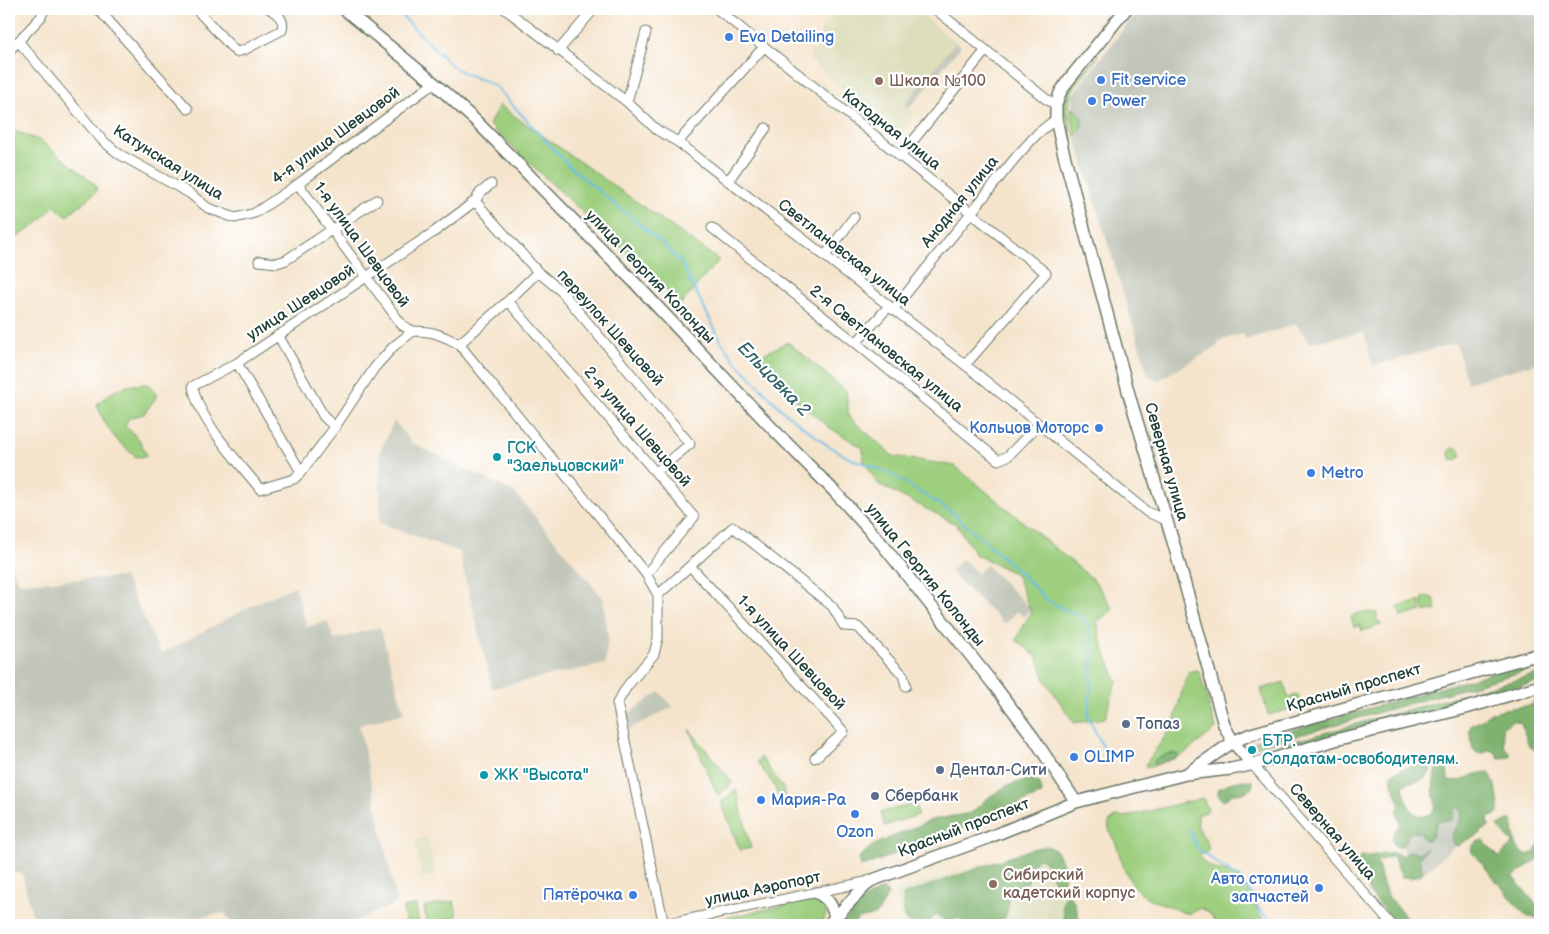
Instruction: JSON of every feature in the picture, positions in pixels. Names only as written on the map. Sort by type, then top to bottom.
[{"type":"main road","name":"улица Георгия Колонды","points":[[344,9],[434,83],[490,135],[834,491],[882,544],[994,685],[1044,753],[1076,802]]},
{"type":"main road","points":[[1056,105],[1060,93],[1069,79],[1126,9]]},
{"type":"main road","name":"Северная улица","points":[[1056,105],[1056,119],[1063,151],[1110,324],[1226,731],[1251,763]]},
{"type":"main road","name":"Красный проспект","points":[[1186,774],[1233,742],[1251,734],[1540,654]]},
{"type":"main road","name":"Красный проспект","points":[[870,881],[985,839],[1076,802],[1186,774],[1230,769],[1260,762],[1334,740],[1466,708],[1540,686]]},
{"type":"main road","points":[[832,921],[870,881]]},
{"type":"main road","points":[[817,893],[829,901],[832,907],[832,921]]},
{"type":"street","points":[[9,51],[41,17],[44,9]]},
{"type":"street","points":[[98,9],[188,109]]},
{"type":"street","points":[[196,9],[236,52],[244,50],[282,30],[284,24],[282,19],[270,9]]},
{"type":"street","name":"Светлановская улица","points":[[504,9],[627,102],[657,130],[678,142],[966,365],[1147,512],[1166,520]]},
{"type":"street","points":[[558,51],[594,9]]},
{"type":"street","name":"Катодная улица","points":[[717,9],[1046,273],[966,365]]},
{"type":"street","points":[[935,9],[1046,99],[1056,105]]},
{"type":"street","points":[[627,102],[646,32]]},
{"type":"street","name":"Катунская улица","points":[[19,42],[102,140],[119,154],[189,192],[208,208],[235,218],[255,213]]},
{"type":"street","points":[[678,142],[764,47]]},
{"type":"street","points":[[900,157],[986,50]]},
{"type":"street","name":"4-я улица Шевцовой","points":[[255,213],[298,184],[434,83]]},
{"type":"street","name":"Анодная улица","points":[[856,343],[891,308],[1016,157],[1038,133],[1056,119]]},
{"type":"street","points":[[728,181],[766,128]]},
{"type":"street","name":"1-я улица Шевцовой","points":[[298,184],[394,317],[412,332]]},
{"type":"street","name":"улица Шевцовой","points":[[301,472],[294,479],[260,489],[211,426],[194,394],[193,386],[237,363],[434,232],[476,201],[480,193],[491,184]]},
{"type":"street","points":[[259,261],[277,263],[286,260],[377,200]]},
{"type":"street","name":"переулок Шевцовой","points":[[476,201],[538,272],[561,291],[690,444],[656,472]]},
{"type":"street","points":[[824,256],[854,217]]},
{"type":"street","name":"2-я Светлановская улица","points":[[712,228],[998,460],[1008,456],[1038,425]]},
{"type":"street","points":[[458,344],[538,272]]},
{"type":"street","name":"2-я улица Шевцовой","points":[[508,301],[694,517],[646,574]]},
{"type":"street","points":[[237,363],[301,472],[335,427],[375,368],[394,346],[412,332],[429,332],[443,336],[458,344],[646,574],[658,595],[658,638],[654,654],[628,685],[617,703],[663,925]]},
{"type":"street","points":[[278,335],[324,417],[335,427]]},
{"type":"street","points":[[658,595],[733,527],[832,606],[844,626],[858,627],[903,675],[906,686]]},
{"type":"street","name":"1-я улица Шевцовой","points":[[691,567],[844,732],[815,758]]},
{"type":"street","name":"Северная улица","points":[[1251,763],[1392,925]]},
{"type":"street","name":"улица Аэропорт","points":[[663,925],[870,881]]},
{"type":"shaded area","name":"Школа №100","points":[[839,9],[914,9],[956,42],[905,104],[915,114],[897,137],[808,58],[820,42],[821,29],[834,12]]},
{"type":"shaded area","points":[[1139,9],[1540,9],[1540,362],[1467,383],[1456,343],[1373,366],[1364,332],[1310,343],[1296,324],[1246,340],[1243,334],[1218,341],[1218,346],[1157,381],[1149,377],[1075,137],[1072,107],[1073,94]]},
{"type":"shaded area","points":[[956,42],[961,46],[910,108],[905,104]]},
{"type":"shaded area","points":[[394,421],[412,443],[514,492],[603,598],[608,637],[605,664],[492,688],[459,552],[380,523],[380,451]]},
{"type":"shaded area","points":[[9,557],[18,583],[124,577],[161,654],[257,603],[295,586],[307,627],[327,621],[334,640],[380,627],[404,713],[359,725],[397,903],[346,925],[233,925],[225,913],[140,925],[35,925],[22,873],[9,873]]},
{"type":"shaded area","points":[[962,559],[978,574],[986,565],[1031,609],[1024,617],[1017,611],[1005,624],[950,572]]},
{"type":"shaded area","points":[[660,692],[673,707],[629,729],[623,717]]},
{"type":"shaded area","points":[[1461,797],[1472,803],[1458,843],[1418,878],[1407,865],[1401,844]]},
{"type":"shaded area","points":[[427,837],[436,875],[422,878],[414,840]]},
{"type":"shaded area","name":"Сибирский кадетский корпус","points":[[1050,843],[1065,885],[1076,903],[1082,925],[903,925],[894,892]]},
{"type":"green space","points":[[1099,55],[1072,91],[1068,106],[1071,133],[1069,134],[1065,121],[1065,100],[1075,81]]},
{"type":"green space","points":[[499,105],[719,260],[681,304],[489,125]]},
{"type":"green space","points":[[1071,108],[1079,114],[1082,120],[1081,128],[1075,136]]},
{"type":"green space","points":[[9,129],[41,141],[95,184],[97,191],[67,216],[54,206],[37,224],[9,243]]},
{"type":"green space","points":[[788,342],[846,391],[849,417],[893,456],[955,466],[1095,581],[1113,609],[1097,622],[1102,644],[1117,681],[1105,718],[1074,723],[1045,680],[1037,657],[1016,640],[1031,612],[1016,574],[976,555],[956,524],[878,484],[864,461],[863,448],[830,428],[780,387],[759,356]]},
{"type":"green space","points":[[149,384],[157,396],[144,414],[129,418],[125,426],[139,439],[147,456],[136,457],[112,434],[97,404],[121,388]]},
{"type":"green space","points":[[1455,448],[1461,454],[1455,460],[1449,454]]},
{"type":"green space","points":[[1427,596],[1434,599],[1437,611],[1425,612],[1422,602],[1423,598]]},
{"type":"green space","points":[[1420,601],[1422,611],[1401,617],[1398,607]]},
{"type":"green space","points":[[1363,612],[1377,613],[1376,620],[1381,625],[1362,631],[1360,625],[1354,627],[1351,617]]},
{"type":"green space","points":[[1537,660],[1539,667],[1257,747],[1255,741]]},
{"type":"green space","points":[[1199,671],[1216,729],[1181,756],[1147,768],[1145,765],[1173,725],[1189,672]]},
{"type":"green space","points":[[1540,673],[1540,681],[1262,757],[1259,751]]},
{"type":"green space","points":[[1284,682],[1288,697],[1298,695],[1301,706],[1268,715],[1261,689]]},
{"type":"green space","points":[[1540,693],[1540,747],[1537,752],[1529,746],[1521,723],[1513,720],[1502,728],[1504,746],[1510,753],[1510,757],[1499,758],[1495,752],[1489,750],[1484,753],[1477,753],[1473,749],[1469,730],[1472,724],[1494,712],[1532,705],[1537,694]]},
{"type":"green space","points":[[689,729],[733,783],[718,796]]},
{"type":"green space","points":[[1174,753],[1178,754],[1176,758],[1155,765],[1153,763],[1155,759]]},
{"type":"green space","points":[[761,757],[783,788],[786,800],[780,801],[774,785],[757,762]]},
{"type":"green space","points":[[1444,762],[1447,766],[1448,780],[1453,781],[1489,772],[1499,804],[1498,812],[1488,818],[1489,826],[1477,836],[1457,846],[1453,844],[1451,837],[1462,816],[1461,808],[1457,808],[1454,811],[1451,820],[1438,821],[1432,836],[1428,840],[1424,840],[1420,832],[1411,833],[1403,845],[1400,847],[1395,846],[1392,836],[1400,824],[1397,811],[1399,802],[1392,783],[1393,773],[1414,764],[1428,766],[1431,769],[1424,778],[1406,783],[1403,787],[1407,802],[1413,812],[1421,816],[1427,815],[1432,813],[1436,807],[1433,789],[1436,765]]},
{"type":"green space","points":[[1030,779],[1040,783],[1042,794],[962,829],[861,867],[859,857],[874,845],[931,820],[971,813],[989,797],[1006,786]]},
{"type":"green space","points":[[1243,780],[1253,781],[1252,788],[1243,793],[1234,793],[1223,801],[1220,798],[1218,794],[1219,788],[1229,783]]},
{"type":"green space","points":[[736,789],[751,848],[740,850],[721,802]]},
{"type":"green space","points":[[1203,798],[1208,809],[1206,812],[1199,814],[1198,827],[1207,841],[1208,851],[1199,856],[1213,868],[1240,878],[1250,891],[1261,917],[1270,925],[1218,925],[1210,914],[1201,908],[1191,913],[1178,911],[1141,894],[1131,883],[1110,832],[1109,822],[1117,816],[1124,817]]},
{"type":"green space","points":[[916,804],[918,815],[884,826],[881,812]]},
{"type":"green space","points":[[1508,820],[1512,820],[1517,844],[1525,855],[1534,853],[1540,843],[1540,857],[1513,877],[1540,909],[1540,917],[1527,917],[1471,851],[1475,843],[1484,840],[1499,857],[1513,843],[1498,827]]},
{"type":"green space","points":[[1042,847],[1049,847],[1057,851],[1066,870],[1063,881],[1059,884],[1055,883],[1044,860],[1039,858],[1029,868],[1028,882],[1009,893],[1005,918],[982,926],[964,922],[959,918],[946,921],[937,915],[927,925],[912,925],[904,917],[903,895]]},
{"type":"green space","points":[[1427,848],[1419,859],[1423,872],[1411,878],[1402,877],[1393,856],[1377,861],[1383,885],[1389,897],[1413,925],[1397,925],[1368,891],[1367,877],[1356,868],[1358,859],[1361,856],[1373,856],[1392,852],[1404,856],[1409,852],[1419,853]]},
{"type":"green space","points":[[882,889],[888,893],[878,912],[871,916],[859,918],[852,925],[841,925],[865,899]]},
{"type":"green space","points":[[1066,895],[1074,902],[1081,925],[1065,925],[1062,904]]},
{"type":"green space","points":[[815,899],[823,902],[826,909],[825,917],[819,925],[691,925]]},
{"type":"green space","points":[[454,901],[457,917],[427,923],[424,907]]},
{"type":"green space","points":[[416,905],[419,925],[406,925],[403,908]]},
{"type":"waterway","name":"Ельцовка 2","points":[[395,9],[452,66],[496,87],[570,167],[663,244],[681,263],[721,341],[736,362],[784,412],[827,445],[849,458],[889,473],[950,511],[1014,567],[1046,599],[1067,611],[1078,614],[1088,624],[1093,653],[1088,717],[1105,751]]},
{"type":"waterway","name":"Ельцовка 2","points":[[1188,830],[1199,850],[1235,876],[1251,893],[1260,911],[1277,925]]},
{"type":"place","name":"Eva Detailing","points":[[729,37]]},
{"type":"place","name":"Fit service","points":[[1101,80]]},
{"type":"place","name":"Школа №100","points":[[879,81]]},
{"type":"place","name":"Power","points":[[1092,101]]},
{"type":"place","name":"Кольцов Моторс","points":[[1099,428]]},
{"type":"place","name":"ГСК \"Заельцовский\"","points":[[497,457]]},
{"type":"place","name":"Metro","points":[[1311,473]]},
{"type":"place","name":"Топаз","points":[[1126,724]]},
{"type":"place","name":"БТР. Солдатам-освободителям.","points":[[1252,750]]},
{"type":"place","name":"OLIMP","points":[[1074,757]]},
{"type":"place","name":"Дентал-Сити","points":[[940,770]]},
{"type":"place","name":"ЖК \"Высота\"","points":[[484,775]]},
{"type":"place","name":"Сбербанк","points":[[875,796]]},
{"type":"place","name":"Мария-Ра","points":[[761,800]]},
{"type":"place","name":"Ozon","points":[[855,814]]},
{"type":"place","name":"Сибирский кадетский корпус","points":[[993,884]]},
{"type":"place","name":"Авто столица запчастей","points":[[1319,888]]},
{"type":"place","name":"Пятёрочка","points":[[633,895]]}]
